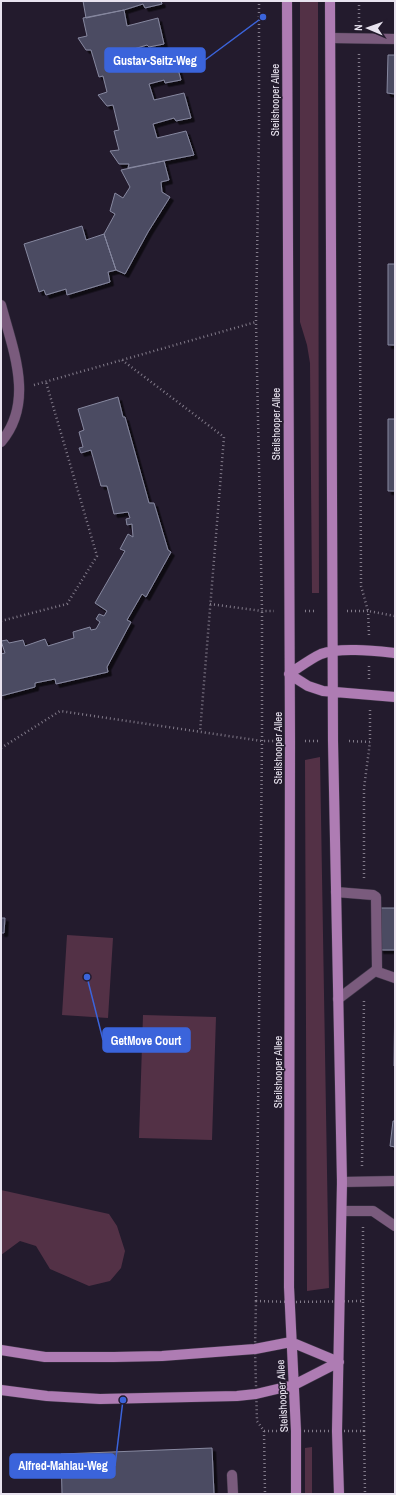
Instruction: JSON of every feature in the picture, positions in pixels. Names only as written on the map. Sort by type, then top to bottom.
[{"type":"main road","name":"Steilshooper Allee","points":[[287,1],[290,1302],[296,1431],[296,1494]]},
{"type":"main road","points":[[330,1],[333,692],[342,1182],[338,1431],[339,1494]]},
{"type":"main road","points":[[395,653],[333,651],[309,660],[289,674],[308,686],[323,691],[395,697]]},
{"type":"main road","points":[[1,1350],[45,1356],[162,1356],[255,1349],[291,1342],[339,1362]]},
{"type":"main road","points":[[1,1390],[48,1396],[100,1399],[237,1396],[256,1394],[294,1385],[339,1362]]},
{"type":"street","points":[[331,38],[395,39]]},
{"type":"street","points":[[1,305],[19,374],[20,389],[17,413],[7,435],[1,442]]},
{"type":"street","points":[[336,892],[364,894],[376,897],[375,971],[338,999]]},
{"type":"street","points":[[375,971],[395,978]]},
{"type":"street","points":[[342,1182],[395,1181]]},
{"type":"street","points":[[342,1211],[373,1211],[395,1226]]},
{"type":"street","points":[[232,1475],[233,1494]]},
{"type":"path","points":[[259,1],[259,132],[256,322],[262,611],[262,741],[255,1349],[257,1421],[264,1431],[264,1494]]},
{"type":"path","points":[[358,1],[364,38],[361,586],[368,611],[368,636]]},
{"type":"path","points":[[20,389],[256,322]]},
{"type":"path","points":[[122,360],[224,437],[200,732]]},
{"type":"path","points":[[1,621],[67,604],[97,556],[46,382]]},
{"type":"path","points":[[210,604],[262,611],[278,611]]},
{"type":"path","points":[[348,611],[368,611],[395,616]]},
{"type":"path","points":[[369,671],[369,681]]},
{"type":"path","points":[[1,748],[60,711],[262,741],[276,741]]},
{"type":"path","points":[[364,894],[364,788],[370,742],[370,718]]},
{"type":"path","points":[[302,741],[322,741]]},
{"type":"path","points":[[356,742],[370,742]]},
{"type":"path","points":[[362,1182],[364,979]]},
{"type":"path","points":[[362,1211],[365,1494]]},
{"type":"path","points":[[256,1301],[363,1301]]},
{"type":"path","points":[[264,1431],[364,1431]]},
{"type":"shaded area","points":[[300,1],[318,1],[319,593],[312,593],[310,363],[307,345],[300,322]]},
{"type":"shaded area","points":[[320,757],[329,1288],[307,1291],[305,760]]},
{"type":"shaded area","points":[[67,935],[113,938],[108,1018],[62,1015]]},
{"type":"shaded area","points":[[143,1015],[216,1017],[212,1140],[139,1138]]},
{"type":"shaded area","points":[[1,1190],[109,1214],[117,1226],[125,1251],[121,1268],[110,1281],[89,1286],[50,1269],[36,1246],[20,1241],[1,1255]]},
{"type":"shaded area","points":[[312,1447],[312,1494],[305,1494],[305,1448]]},
{"type":"building","points":[[83,1],[161,1],[162,4],[145,8],[143,4],[124,10],[86,18]]},
{"type":"building","points":[[124,10],[127,26],[158,18],[164,44],[149,47],[147,45],[134,49],[138,65],[174,55],[181,80],[165,83],[164,80],[149,84],[154,100],[184,93],[191,118],[176,121],[174,118],[153,124],[157,138],[186,131],[194,155],[128,168],[129,164],[119,164],[110,151],[119,150],[114,131],[119,130],[113,105],[107,106],[98,95],[107,92],[103,76],[99,77],[91,50],[86,50],[78,38],[87,36],[83,18]]},
{"type":"building","points":[[388,55],[395,55],[395,94],[387,93]]},
{"type":"building","points":[[164,161],[169,180],[161,182],[162,192],[170,197],[148,232],[125,274],[116,270],[104,234],[115,214],[110,211],[115,193],[123,198],[130,187],[121,170]]},
{"type":"building","points":[[82,226],[86,240],[104,234],[116,270],[108,272],[110,282],[67,295],[66,289],[46,295],[44,290],[39,292],[24,244]]},
{"type":"building","points":[[388,264],[395,264],[395,345],[388,345]]},
{"type":"building","points":[[118,397],[149,503],[154,503],[168,550],[171,552],[146,597],[142,594],[127,620],[131,622],[107,667],[108,672],[56,684],[55,679],[35,683],[35,687],[1,696],[1,654],[5,653],[1,641],[7,640],[9,643],[23,640],[25,646],[45,639],[48,646],[74,638],[73,632],[90,627],[91,630],[96,629],[100,622],[96,619],[99,614],[104,616],[107,611],[95,603],[125,551],[120,549],[128,534],[133,537],[132,524],[127,525],[126,519],[130,518],[128,512],[114,514],[107,486],[101,486],[91,450],[81,453],[79,448],[83,447],[79,432],[84,430],[78,409]]},
{"type":"building","points":[[388,419],[395,419],[395,491],[388,491]]},
{"type":"building","points":[[380,908],[395,908],[395,950],[380,950]]},
{"type":"building","points":[[1,918],[5,918],[4,933],[1,933]]},
{"type":"building","points":[[395,989],[395,1066],[394,1066]]},
{"type":"building","points":[[393,1121],[395,1121],[395,1147],[390,1146]]},
{"type":"building","points":[[212,1448],[214,1494],[62,1494],[61,1454]]},
{"type":"place","name":"Gustav-Seitz-Weg","points":[[263,17]]},
{"type":"place","name":"GetMove Court","points":[[87,977]]},
{"type":"place","name":"Alfred-Mahlau-Weg","points":[[123,1400]]}]
